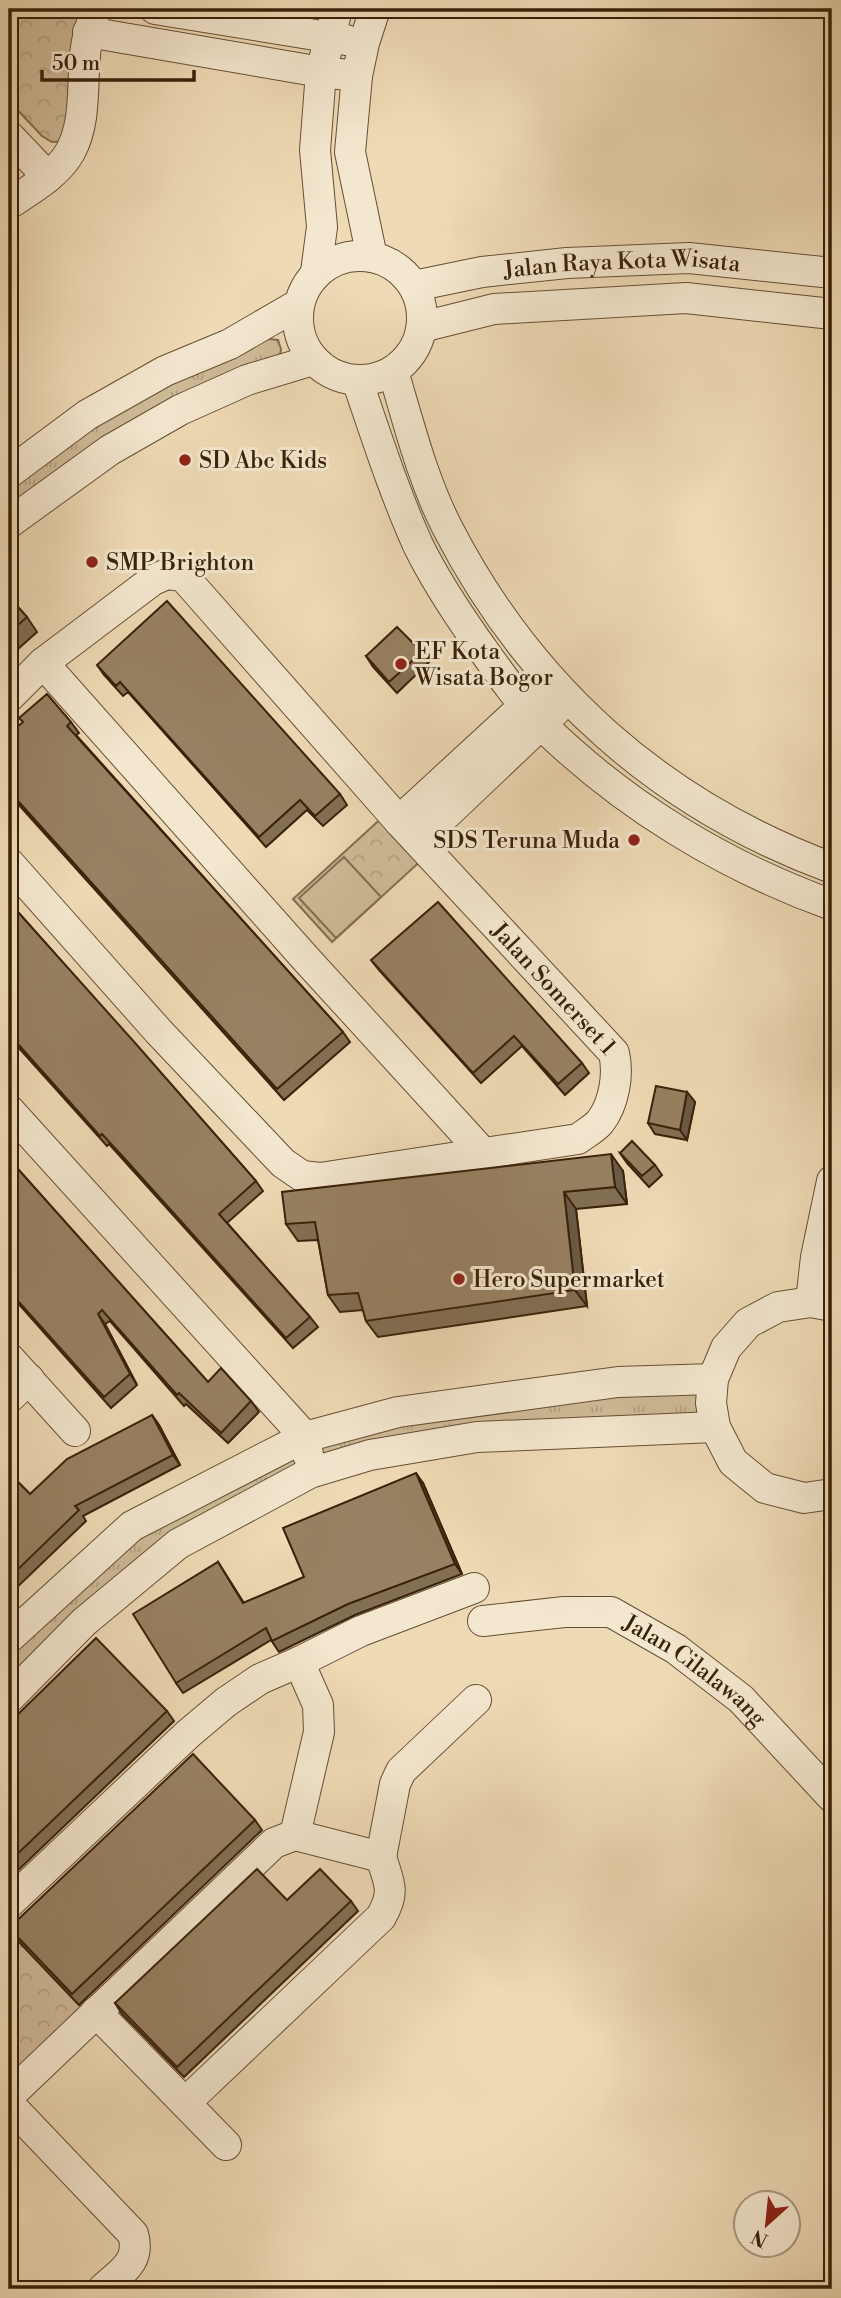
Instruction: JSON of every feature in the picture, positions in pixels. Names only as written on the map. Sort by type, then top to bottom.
[{"type":"street","points":[[155,9],[363,43]]},
{"type":"street","points":[[316,272],[323,227],[315,150],[321,72],[337,9]]},
{"type":"street","points":[[372,257],[350,152],[357,76],[363,43],[375,9]]},
{"type":"street","points":[[9,204],[48,177],[70,153],[79,126],[92,20],[321,72],[357,76]]},
{"type":"street","points":[[9,136],[48,177]]},
{"type":"street","points":[[352,256],[372,257],[395,267],[414,286],[421,305],[422,327],[417,344],[407,359],[393,371],[369,380],[356,380],[333,374],[313,360],[302,344],[297,324],[299,304],[305,287],[316,272],[333,261],[352,256]]},
{"type":"street","name":"Jalan Raya Kota Wisata","points":[[414,286],[482,272],[567,263],[690,258],[832,273]]},
{"type":"street","name":"Jalan Raya Kota Wisata","points":[[422,327],[494,309],[686,298],[832,314]]},
{"type":"street","points":[[9,473],[87,415],[165,371],[230,344],[299,304]]},
{"type":"street","points":[[9,523],[110,450],[180,410],[247,380],[313,360]]},
{"type":"street","points":[[393,371],[419,460],[446,525],[481,588],[511,632],[559,690],[611,740],[665,780],[725,818],[832,868]]},
{"type":"street","points":[[356,380],[419,545],[458,615],[533,714],[591,768],[646,812],[709,849],[800,893],[832,905]]},
{"type":"street","name":"Jalan Somerset 1","points":[[9,697],[43,663],[153,580],[167,574],[183,576],[409,831],[614,1054],[617,1067],[611,1103],[599,1123],[578,1139],[320,1178],[302,1176],[283,1163],[159,1032],[9,863]]},
{"type":"street","points":[[43,663],[306,959],[484,1154]]},
{"type":"street","points":[[409,831],[559,690]]},
{"type":"street","points":[[9,1110],[306,1437],[310,1473]]},
{"type":"street","points":[[832,1181],[816,1256],[822,1304],[778,1307],[748,1323],[726,1348],[713,1379],[711,1403],[715,1427],[733,1462],[765,1488],[804,1498],[832,1494]]},
{"type":"street","points":[[15,1379],[75,1431]]},
{"type":"street","points":[[9,1638],[132,1526],[306,1437],[398,1412],[618,1382],[713,1379]]},
{"type":"street","points":[[9,1698],[83,1622],[178,1544],[310,1473],[370,1455],[477,1437],[715,1427]]},
{"type":"street","points":[[9,1903],[188,1734],[226,1702],[260,1679],[361,1631],[474,1588]]},
{"type":"street","name":"Jalan Cilalawang","points":[[483,1621],[564,1612],[611,1612],[676,1648],[741,1699],[832,1797]]},
{"type":"street","points":[[295,1835],[319,1732],[317,1705],[299,1662]]},
{"type":"street","points":[[185,2103],[381,1916],[390,1900],[381,1857],[395,1784],[401,1771],[476,1700]]},
{"type":"street","points":[[9,2096],[274,1843],[295,1835],[381,1857]]},
{"type":"street","points":[[96,2012],[226,2146]]},
{"type":"street","points":[[9,2104],[133,2234],[137,2247],[132,2262],[103,2289]]},
{"type":"green space","points":[[9,9],[98,9],[67,141],[52,142],[42,136],[9,101]]},
{"type":"green space","points":[[269,339],[278,340],[280,355],[9,506],[9,485],[94,423],[174,380]]},
{"type":"green space","points":[[386,814],[425,857],[332,942],[293,899]]},
{"type":"green space","points":[[344,857],[381,897],[336,938],[299,898]]},
{"type":"green space","points":[[713,1379],[715,1427],[370,1455],[178,1544],[9,1698],[9,1638],[132,1526],[305,1437]]},
{"type":"green space","points":[[9,1930],[85,2010],[9,2086]]},
{"type":"building","points":[[9,597],[27,617],[9,633]]},
{"type":"building","points":[[167,601],[340,794],[315,816],[300,800],[259,837],[120,682],[116,686],[97,665]]},
{"type":"building","name":"EF Kota Wisata Bogor","points":[[397,627],[422,652],[389,682],[366,656]]},
{"type":"building","points":[[47,694],[71,722],[67,726],[343,1032],[277,1089],[9,791],[9,734],[23,722],[19,718]]},
{"type":"building","points":[[9,902],[256,1181],[219,1214],[310,1317],[286,1338],[9,1034]]},
{"type":"building","points":[[438,902],[582,1063],[558,1084],[514,1036],[473,1073],[371,960]]},
{"type":"building","points":[[656,1086],[687,1092],[680,1130],[648,1123]]},
{"type":"building","points":[[632,1141],[655,1165],[642,1176],[620,1153]]},
{"type":"building","points":[[611,1154],[615,1187],[564,1192],[575,1290],[366,1321],[358,1293],[328,1295],[315,1222],[286,1224],[282,1192]]},
{"type":"building","points":[[9,1159],[208,1382],[221,1368],[251,1401],[221,1433],[179,1393],[177,1395],[102,1310],[98,1314],[130,1374],[104,1397],[9,1291]]},
{"type":"building","points":[[152,1415],[173,1455],[75,1506],[79,1510],[9,1578],[9,1473],[30,1494],[67,1459]]},
{"type":"building","points":[[416,1473],[455,1564],[348,1604],[272,1641],[266,1628],[176,1683],[133,1614],[218,1562],[243,1603],[304,1577],[283,1528]]},
{"type":"building","points":[[96,1638],[167,1711],[9,1862],[9,1723]]},
{"type":"building","points":[[193,1754],[255,1820],[72,1994],[9,1928]]},
{"type":"building","points":[[257,1869],[287,1900],[320,1869],[351,1901],[177,2067],[115,2003]]},
{"type":"place","name":"SD Abc Kids","points":[[185,460]]},
{"type":"place","name":"SMP Brighton","points":[[92,562]]},
{"type":"place","name":"EF Kota Wisata Bogor","points":[[401,664]]},
{"type":"place","name":"SDS Teruna Muda","points":[[634,840]]},
{"type":"place","name":"Hero Supermarket","points":[[459,1279]]}]
